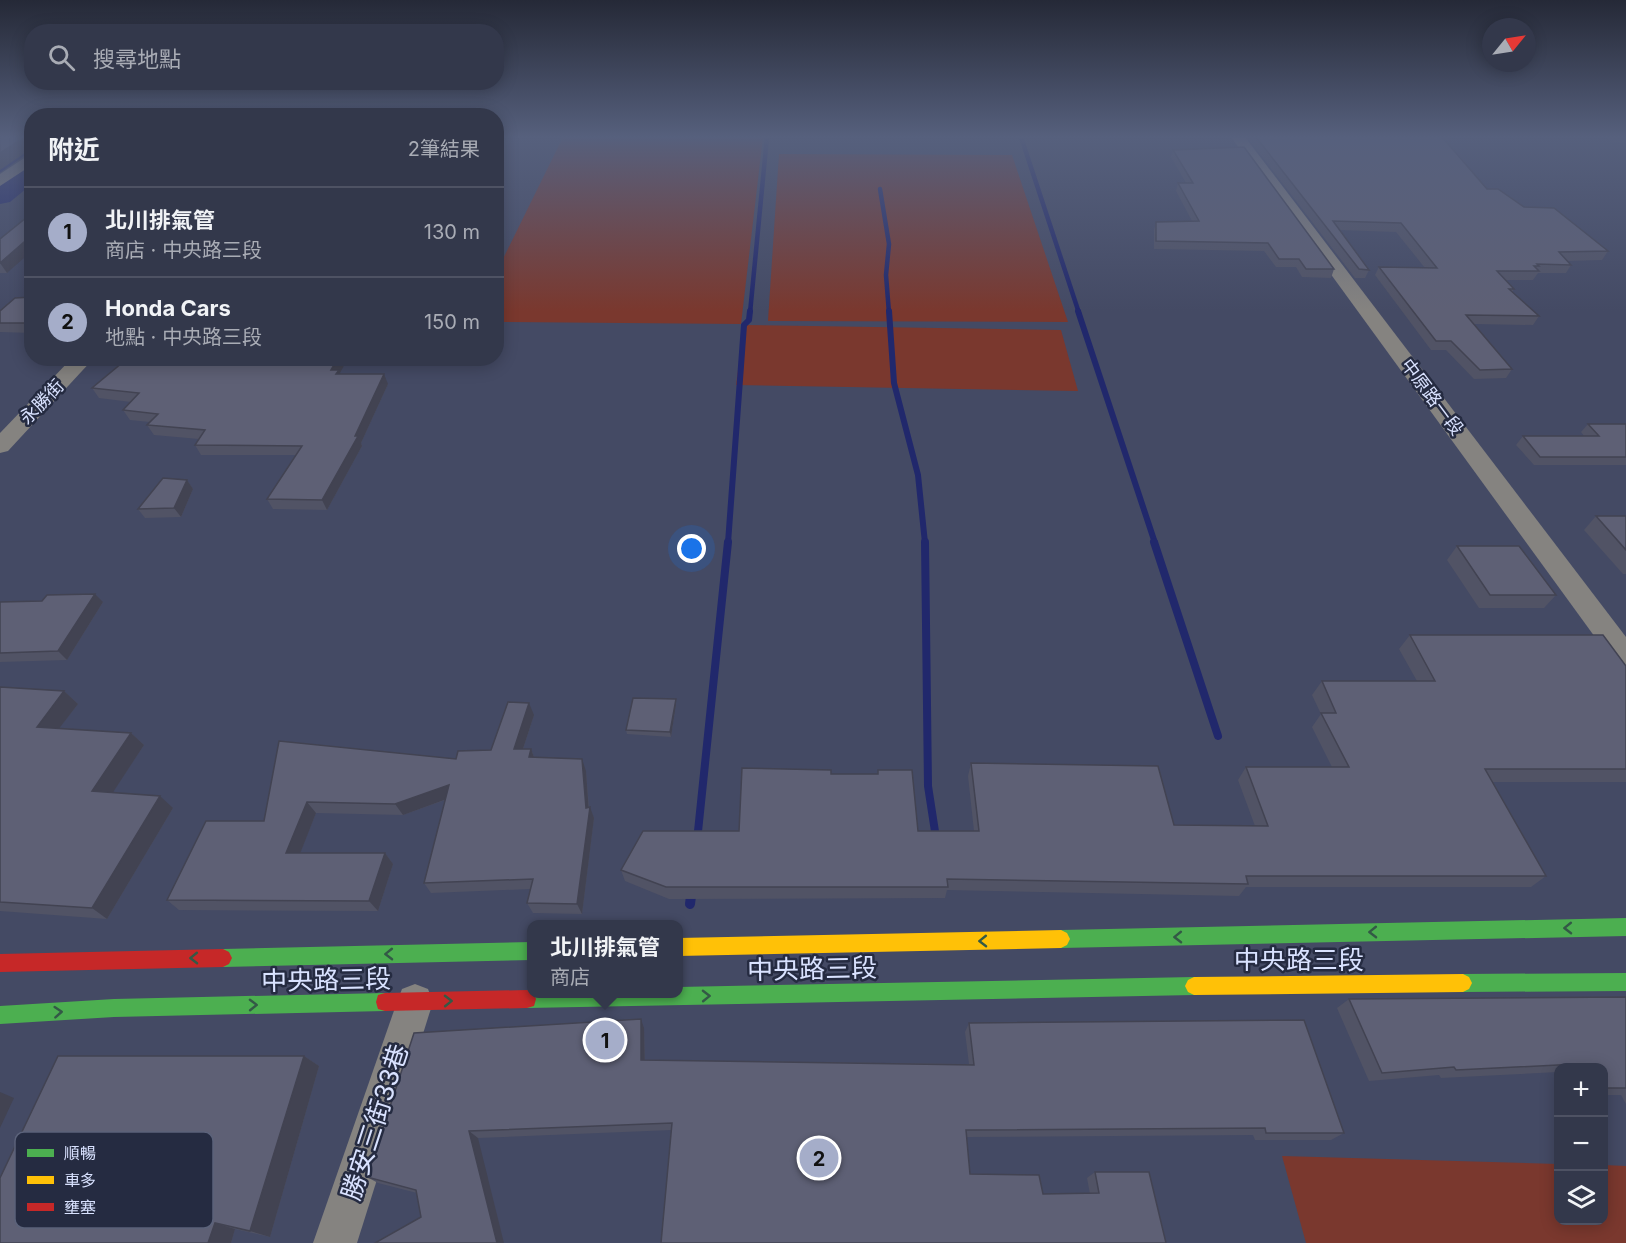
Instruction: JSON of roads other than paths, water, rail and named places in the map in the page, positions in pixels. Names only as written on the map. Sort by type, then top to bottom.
[{"type":"street","name":"中原路一段","points":[[1281,195],[1626,658]]},
{"type":"street","name":"永勝街","points":[[0,446],[76,366]]},
{"type":"street","name":"中央路三段","points":[[683,947],[1626,927]]},
{"type":"street","name":"中央路三段","points":[[0,963],[527,951]]},
{"type":"street","name":"中央路三段","points":[[683,996],[1215,985],[1626,982]]},
{"type":"street","name":"中央路三段","points":[[0,1015],[114,1008],[603,998]]},
{"type":"street","name":"勝安三街33巷","points":[[336,1243],[415,1002]]},
{"type":"waterway","points":[[750,313],[761,195]]},
{"type":"waterway","points":[[881,195],[889,244],[886,275],[889,313]]},
{"type":"waterway","points":[[1040,195],[1079,313]]},
{"type":"waterway","points":[[728,543],[744,325],[749,320],[750,311]]},
{"type":"waterway","points":[[889,311],[894,383],[918,475],[925,543]]},
{"type":"waterway","points":[[1078,311],[1155,543]]},
{"type":"waterway","points":[[697,841],[728,542]]},
{"type":"waterway","points":[[925,542],[928,786],[936,838]]},
{"type":"waterway","points":[[1154,542],[1218,736]]},
{"type":"waterway","points":[[690,904],[692,888]]},
{"type":"place","name":"北川排氣管","points":[[605,1040]]},
{"type":"place","name":"Honda Cars","points":[[819,1158]]}]
